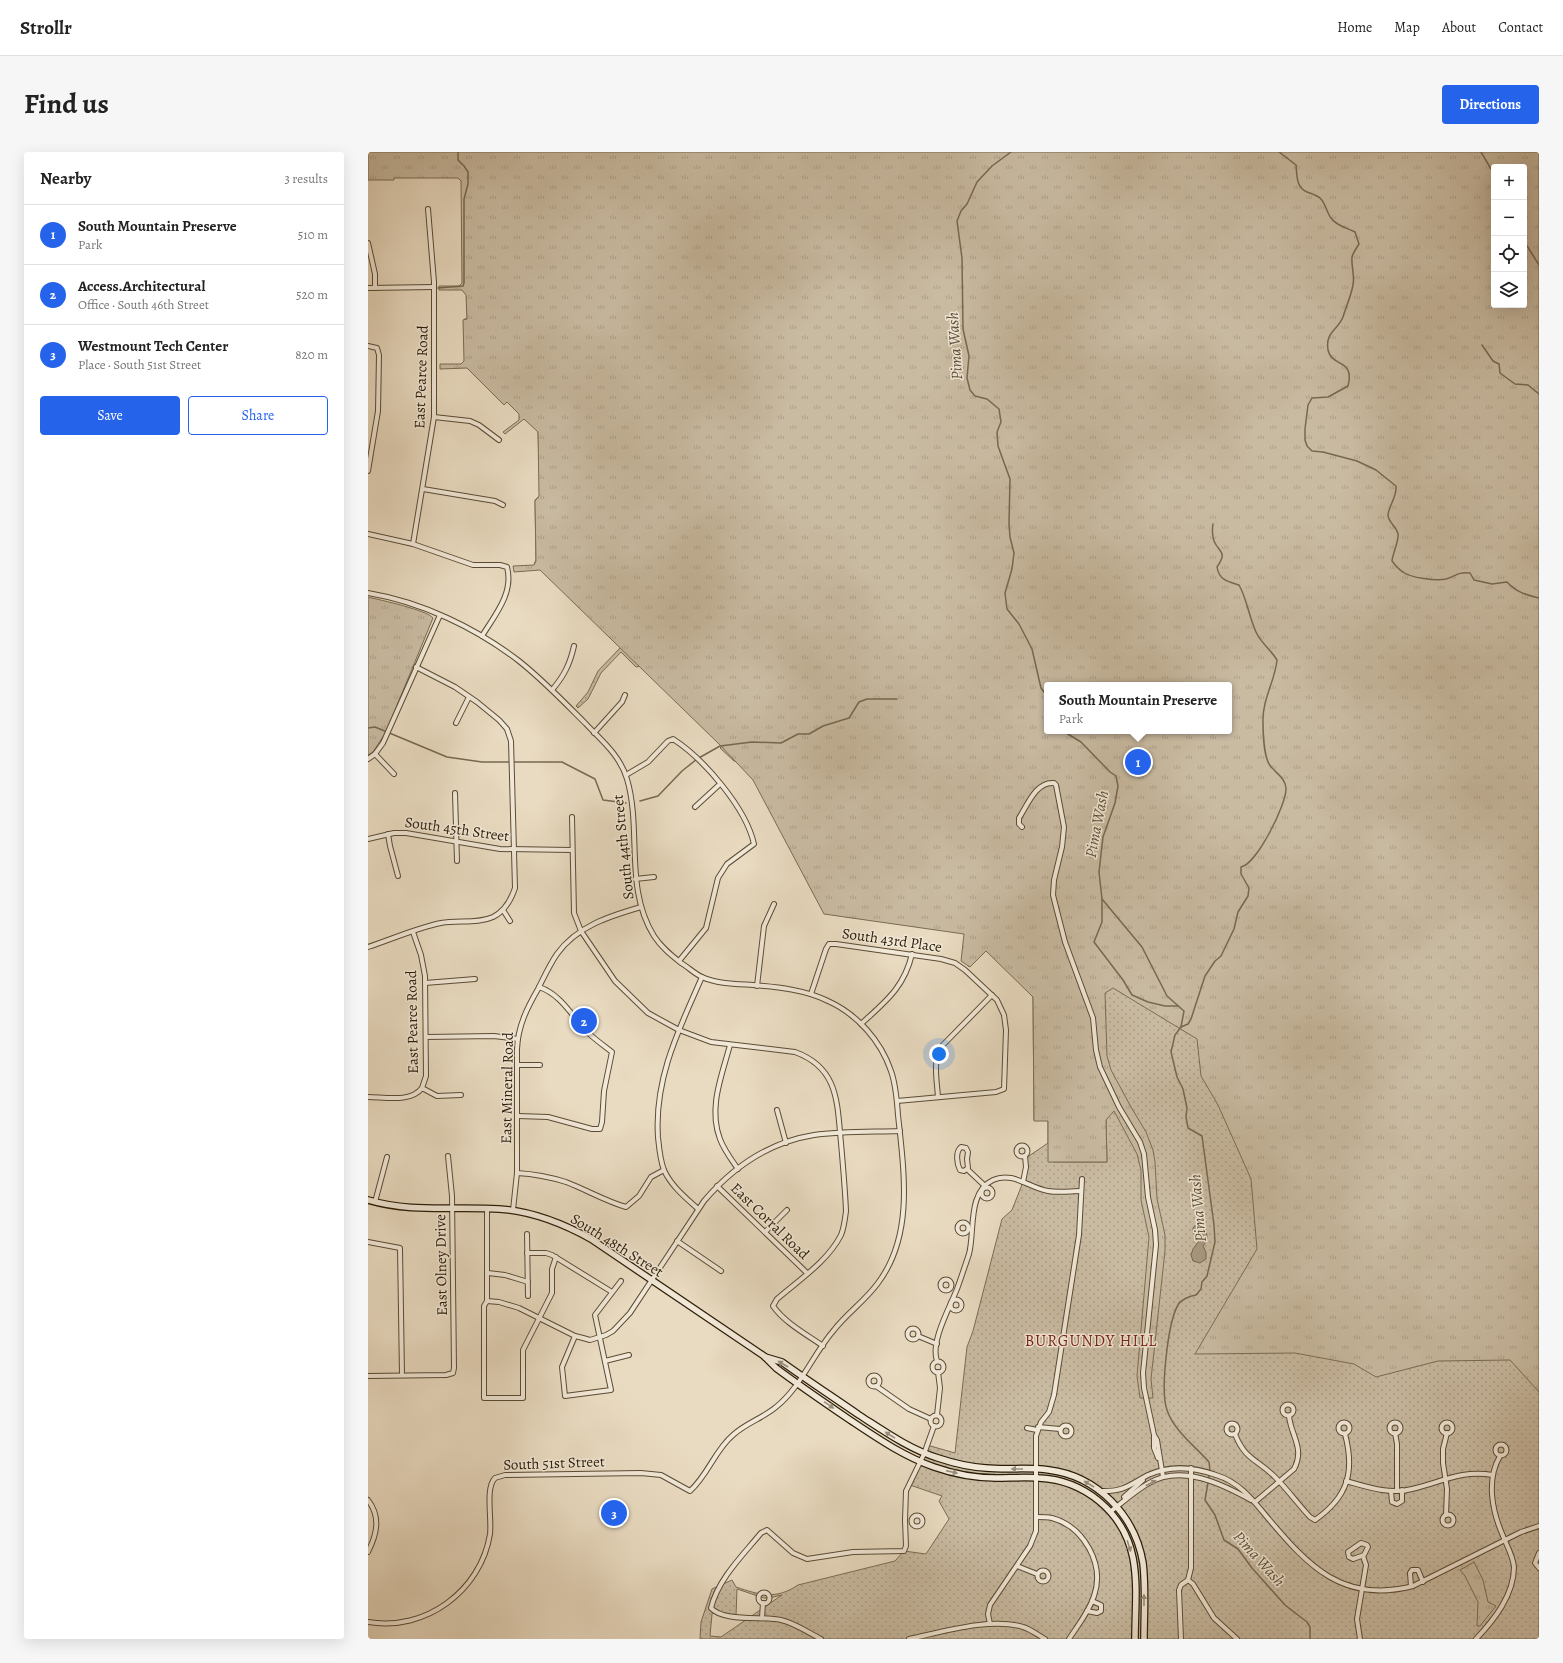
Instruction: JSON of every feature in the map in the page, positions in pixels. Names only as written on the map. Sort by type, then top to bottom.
[{"type":"main road","name":"South 48th Street","points":[[368,1200],[408,1208],[488,1208],[513,1210],[549,1219],[578,1232],[764,1356],[776,1368],[796,1383],[886,1444],[920,1462],[946,1470],[984,1478],[1048,1478],[1072,1484],[1097,1499],[1109,1510],[1124,1532],[1132,1556],[1135,1576],[1135,1639]]},
{"type":"main road","name":"South 48th Street","points":[[764,1356],[782,1362],[892,1436],[924,1454],[947,1461],[984,1468],[1048,1469],[1074,1476],[1100,1491],[1115,1505],[1131,1527],[1141,1555],[1144,1576],[1144,1639]]},
{"type":"street","name":"East Pearce Road","points":[[413,544],[434,417],[434,287],[428,209]]},
{"type":"street","points":[[368,243],[375,274],[375,288]]},
{"type":"street","points":[[368,288],[434,287]]},
{"type":"street","points":[[368,346],[377,348],[379,355],[378,411],[368,470]]},
{"type":"street","points":[[434,417],[470,421],[499,440]]},
{"type":"street","points":[[422,489],[495,502],[503,505]]},
{"type":"street","points":[[368,534],[413,544],[473,564],[500,565],[507,567],[509,584],[506,596],[482,636]]},
{"type":"street","name":"South 44th Street","points":[[368,593],[386,596],[440,615],[482,636],[518,660],[552,690],[612,750],[626,775],[632,801],[635,879],[641,907],[654,936],[667,952],[702,977],[731,984],[757,986],[811,994],[830,1002],[843,1009],[861,1024],[879,1045],[887,1060],[892,1075],[897,1101],[904,1170],[902,1228],[891,1265],[872,1292],[832,1331],[786,1398],[772,1410],[744,1426],[730,1437],[716,1454],[698,1483],[690,1491]]},
{"type":"street","points":[[368,759],[375,754],[388,733],[440,615]]},
{"type":"street","points":[[552,690],[562,679],[574,646]]},
{"type":"street","points":[[368,947],[441,923],[482,920],[493,917],[503,910],[512,898],[515,888],[511,741],[507,729],[499,720],[455,687],[416,667]]},
{"type":"street","points":[[594,732],[622,702],[625,695]]},
{"type":"street","points":[[456,723],[469,697]]},
{"type":"street","points":[[626,775],[648,762],[668,741],[673,739],[696,757],[735,801],[752,835],[754,844],[727,864],[718,878],[706,928],[679,961]]},
{"type":"street","points":[[375,754],[394,774]]},
{"type":"street","points":[[695,807],[720,784]]},
{"type":"street","points":[[1022,827],[1019,824],[1019,818],[1036,790],[1042,785],[1056,784],[1064,826],[1062,847],[1054,880],[1054,891],[1061,926],[1071,961],[1093,1018],[1097,1056],[1102,1074],[1140,1142],[1146,1160],[1148,1197],[1155,1230],[1156,1246],[1143,1381],[1154,1435],[1154,1448],[1160,1461],[1163,1478]]},
{"type":"street","points":[[455,793],[457,861]]},
{"type":"street","points":[[572,817],[574,913],[581,931],[615,981],[648,1013],[679,1030],[711,1042],[795,1052],[807,1057],[820,1066],[829,1079],[838,1102],[846,1211],[845,1221],[841,1233],[829,1253],[777,1299],[773,1306],[777,1312],[823,1346]]},
{"type":"street","name":"South 45th Street","points":[[368,839],[388,834],[406,833],[500,849],[572,850]]},
{"type":"street","points":[[388,834],[398,876]]},
{"type":"street","points":[[635,879],[654,877]]},
{"type":"street","points":[[757,986],[764,926],[774,904]]},
{"type":"street","name":"East Mineral Road","points":[[513,1210],[517,1173],[518,1038],[525,1012],[557,954],[581,931],[605,918],[641,907]]},
{"type":"street","points":[[503,910],[510,921]]},
{"type":"street","name":"East Pearce Road","points":[[413,932],[424,965],[425,982],[426,1076],[422,1088]]},
{"type":"street","name":"South 43rd Place","points":[[811,994],[829,944],[941,959],[956,963],[965,970],[997,1000],[1005,1022],[1006,1060],[1004,1089],[996,1092],[938,1097]]},
{"type":"street","points":[[861,1024],[884,1003],[902,982],[906,975],[912,954]]},
{"type":"street","points":[[698,1209],[680,1192],[664,1170],[658,1146],[656,1118],[665,1067],[702,977]]},
{"type":"street","points":[[425,982],[475,979]]},
{"type":"street","points":[[518,1116],[548,1117],[592,1129],[600,1129],[602,1122],[604,1091],[612,1052],[586,1031],[556,997],[545,989],[539,987]]},
{"type":"street","points":[[897,1101],[938,1097],[936,1066],[937,1054],[940,1048],[992,995]]},
{"type":"street","points":[[426,1037],[494,1036],[518,1038]]},
{"type":"street","name":"East Corral Road","points":[[730,1045],[715,1101],[715,1126],[724,1150],[738,1169]]},
{"type":"street","points":[[517,1065],[540,1065]]},
{"type":"street","points":[[368,1097],[409,1097],[418,1093],[422,1088],[437,1096],[461,1095]]},
{"type":"street","points":[[777,1110],[786,1143]]},
{"type":"street","points":[[487,1301],[510,1304],[540,1317],[575,1336],[590,1340],[600,1338],[613,1331],[630,1313],[698,1209],[717,1186],[762,1152],[814,1135],[900,1131]]},
{"type":"street","points":[[968,1169],[962,1171],[959,1168],[957,1152],[964,1147],[968,1150],[968,1169],[984,1188]]},
{"type":"street","name":"East Olney Drive","points":[[402,1375],[453,1374],[452,1184],[448,1156]]},
{"type":"street","points":[[1023,1182],[1026,1167],[1024,1156]]},
{"type":"street","points":[[375,1202],[387,1157]]},
{"type":"street","points":[[517,1173],[539,1175],[566,1182],[614,1204],[626,1207],[639,1196],[651,1177],[664,1170]]},
{"type":"street","points":[[938,1372],[933,1370],[932,1367],[934,1362],[937,1361],[937,1344],[969,1253],[975,1201],[984,1188],[992,1180],[1004,1177],[1049,1191],[1081,1192]]},
{"type":"street","points":[[990,1624],[988,1614],[990,1605],[1017,1566],[1034,1538],[1036,1530],[1036,1469],[1038,1429],[1049,1412],[1054,1395],[1079,1235],[1082,1179]]},
{"type":"street","name":"East Corral Road","points":[[717,1186],[807,1273]]},
{"type":"street","points":[[488,1208],[487,1301],[484,1306],[484,1398],[523,1398],[523,1350],[552,1293],[552,1268],[556,1257]]},
{"type":"street","points":[[765,1232],[787,1210]]},
{"type":"street","points":[[527,1234],[528,1296]]},
{"type":"street","points":[[677,1241],[721,1271]]},
{"type":"street","points":[[368,1242],[400,1248],[402,1375],[368,1376]]},
{"type":"street","points":[[527,1253],[546,1253],[556,1257],[612,1292]]},
{"type":"street","points":[[488,1273],[505,1275],[528,1282]]},
{"type":"street","points":[[575,1336],[562,1367],[565,1396],[611,1390],[595,1315],[621,1281]]},
{"type":"street","points":[[951,1287],[957,1289]]},
{"type":"street","points":[[918,1336],[937,1344]]},
{"type":"street","points":[[605,1361],[629,1355]]},
{"type":"street","points":[[937,1361],[941,1362],[943,1365],[943,1369],[938,1372]]},
{"type":"street","points":[[937,1415],[940,1388],[938,1372]]},
{"type":"street","points":[[876,1386],[920,1416],[931,1419]]},
{"type":"street","points":[[931,1419],[937,1415]]},
{"type":"street","points":[[934,1426],[939,1425],[942,1421],[940,1416],[937,1415]]},
{"type":"street","points":[[1255,1502],[1294,1468],[1299,1457],[1298,1446],[1289,1416]]},
{"type":"street","points":[[931,1419],[931,1423],[934,1426]]},
{"type":"street","points":[[821,1639],[785,1621],[722,1615],[711,1608],[721,1586],[729,1574],[761,1533],[767,1530],[793,1553],[807,1559],[853,1552],[904,1551],[906,1546],[906,1490],[924,1454],[934,1426]]},
{"type":"street","points":[[1027,1428],[1060,1429]]},
{"type":"street","points":[[1395,1433],[1397,1444],[1397,1491]]},
{"type":"street","points":[[1446,1515],[1447,1489],[1443,1463],[1443,1449],[1447,1433]]},
{"type":"street","points":[[1235,1434],[1242,1449],[1248,1456],[1266,1468],[1310,1517],[1315,1520],[1340,1498],[1346,1481],[1350,1460],[1345,1434]]},
{"type":"street","points":[[1476,1639],[1491,1621],[1510,1591],[1513,1577],[1513,1560],[1499,1526],[1493,1502],[1493,1475],[1500,1456]]},
{"type":"street","points":[[1100,1491],[1121,1490],[1149,1475],[1162,1470],[1176,1468],[1192,1468],[1216,1475],[1239,1486],[1255,1502],[1299,1553],[1318,1570],[1344,1585],[1362,1589],[1387,1591],[1423,1582],[1505,1540],[1528,1529],[1539,1526]]},
{"type":"street","points":[[1180,1639],[1179,1590],[1181,1585],[1188,1580],[1192,1568],[1192,1468]]},
{"type":"street","name":"South 51st Street","points":[[368,1622],[381,1624],[400,1623],[424,1616],[448,1603],[464,1589],[479,1566],[487,1544],[490,1528],[490,1485],[495,1478],[505,1475],[641,1473],[661,1475],[690,1491]]},
{"type":"street","points":[[1346,1481],[1375,1489],[1397,1491],[1412,1489],[1445,1478],[1471,1474],[1493,1475]]},
{"type":"street","points":[[1109,1510],[1149,1475]]},
{"type":"street","points":[[1115,1505],[1151,1482],[1163,1478],[1191,1476],[1214,1482],[1255,1502]]},
{"type":"street","points":[[1391,1490],[1392,1502],[1400,1504],[1402,1501],[1402,1490]]},
{"type":"street","points":[[368,1500],[374,1510],[377,1524],[375,1537],[368,1552]]},
{"type":"street","points":[[1036,1517],[1051,1518],[1064,1523],[1076,1531],[1086,1542],[1093,1557],[1097,1571],[1092,1601],[1069,1639]]},
{"type":"street","points":[[905,1520],[911,1520]]},
{"type":"street","points":[[1364,1543],[1368,1549],[1363,1556],[1351,1558],[1348,1552],[1364,1543]]},
{"type":"street","points":[[1539,1553],[1535,1563],[1539,1568]]},
{"type":"street","points":[[1360,1639],[1357,1620],[1366,1565],[1363,1556]]},
{"type":"street","points":[[1017,1566],[1038,1574]]},
{"type":"street","points":[[1411,1586],[1410,1577],[1412,1570],[1418,1570],[1423,1582]]},
{"type":"street","points":[[1188,1580],[1194,1584],[1214,1618],[1237,1639]]},
{"type":"street","points":[[1087,1611],[1096,1613],[1101,1611],[1101,1606],[1092,1601]]},
{"type":"street","points":[[762,1618],[763,1603]]},
{"type":"street","points":[[910,1639],[990,1624],[1005,1623],[1024,1627],[1044,1639]]},
{"type":"green space","points":[[368,152],[1006,152],[968,342],[1491,168],[1491,308],[1527,308],[1527,164],[1503,164],[1539,152],[1539,1639],[700,1639],[701,1622],[712,1589],[732,1580],[736,1587],[760,1594],[768,1595],[782,1593],[798,1585],[895,1561],[904,1551],[926,1554],[949,1519],[939,1501],[942,1496],[910,1485],[927,1445],[955,1453],[967,1347],[973,1331],[1002,1219],[1012,1210],[1023,1182],[1026,1158],[1048,1143],[1048,1120],[1034,1120],[1033,996],[986,950],[969,967],[965,933],[893,916],[882,921],[846,917],[783,818],[739,762],[734,761],[720,748],[722,746],[641,666],[636,667],[621,652],[601,673],[588,699],[578,708],[576,706],[588,692],[598,671],[621,647],[538,565],[534,564],[536,560],[535,500],[540,495],[538,431],[465,361],[464,319],[467,319],[467,176]],"holes":[[[1014,572],[1223,682],[1232,682],[1232,734],[1044,734],[1044,717]],[[1106,1119],[1107,1162],[1053,1162]],[[737,1589],[764,1598],[782,1595],[721,1637],[710,1636],[712,1614],[714,1611],[736,1616]]]},
{"type":"green space","points":[[368,152],[1539,152],[1539,1392],[1510,1360],[1438,1361],[1376,1377],[1354,1364],[1295,1353],[1195,1354],[1257,1249],[1251,1179],[1218,1105],[1201,1076],[1197,1039],[1113,988],[1105,993],[1107,1056],[1111,1070],[1146,1132],[1153,1150],[1157,1199],[1165,1235],[1165,1251],[1151,1379],[1153,1398],[1140,1398],[1137,1376],[1149,1237],[1141,1200],[1141,1170],[1137,1154],[1114,1111],[1106,1120],[1107,1162],[1048,1162],[1048,1121],[1034,1121],[1033,997],[986,951],[970,967],[961,961],[964,934],[824,914],[753,780],[719,744],[540,570],[514,572],[513,566],[534,565],[536,561],[535,501],[539,496],[538,432],[524,419],[505,434],[503,432],[519,420],[519,414],[507,402],[504,405],[467,368],[440,369],[440,364],[461,364],[464,361],[463,320],[467,319],[466,295],[462,290],[439,290],[439,286],[459,286],[462,283],[461,181],[458,178],[394,178],[394,180],[368,180]]},
{"type":"green space","points":[[368,597],[413,609],[433,618],[386,732],[373,752],[368,755]]},
{"type":"green space","points":[[1474,1562],[1483,1580],[1488,1602],[1496,1606],[1480,1626],[1477,1626],[1478,1602],[1465,1576],[1460,1570]]},
{"type":"shaded area","points":[[1199,1223],[1202,1225],[1207,1234],[1203,1246],[1206,1252],[1206,1259],[1200,1263],[1193,1261],[1191,1255],[1193,1249],[1199,1241],[1193,1232],[1193,1228]]},
{"type":"waterway","points":[[438,288],[463,286],[464,283],[464,199],[468,184],[468,172],[458,160],[458,152]]},
{"type":"waterway","name":"Pima Wash","points":[[1011,152],[992,166],[977,182],[957,221],[962,258],[963,329],[969,356],[967,378],[970,390],[975,396],[987,399],[999,409],[1001,422],[997,432],[998,446],[1010,479],[1009,524],[1010,537],[1014,553],[1012,569],[1005,593],[1007,609],[1019,624],[1032,649],[1041,688],[1044,692]]},
{"type":"waterway","points":[[1279,152],[1296,165],[1298,181],[1303,190],[1321,199],[1333,221],[1355,232],[1359,244],[1352,257],[1353,282],[1350,297],[1341,321],[1328,339],[1328,350],[1330,356],[1346,367],[1348,371],[1348,386],[1328,397],[1312,398],[1308,405],[1305,429],[1305,440],[1307,446],[1312,451],[1323,452],[1357,461],[1376,470],[1396,486],[1388,518],[1398,534],[1398,540],[1392,561],[1403,572],[1417,577],[1436,580],[1450,578],[1457,574],[1470,573],[1474,580],[1492,584],[1507,582],[1522,593],[1539,598]]},
{"type":"waterway","points":[[1481,152],[1491,169]]},
{"type":"waterway","points":[[1527,246],[1539,265]]},
{"type":"waterway","points":[[1482,345],[1493,361],[1499,364],[1500,373],[1515,384],[1528,385],[1539,394]]},
{"type":"waterway","points":[[1181,1027],[1188,1024],[1191,1019],[1205,976],[1215,961],[1221,956],[1234,929],[1238,912],[1248,896],[1249,888],[1241,874],[1241,867],[1247,864],[1254,856],[1270,833],[1282,807],[1286,788],[1282,778],[1271,767],[1267,760],[1263,726],[1264,706],[1276,668],[1277,660],[1256,632],[1239,585],[1225,580],[1218,571],[1217,567],[1222,558],[1222,552],[1213,539],[1213,524]]},
{"type":"waterway","points":[[640,801],[658,796],[682,771],[697,759],[720,746],[752,742],[781,743],[798,734],[809,734],[823,726],[849,718],[859,702],[867,699],[897,699]]},
{"type":"waterway","points":[[368,728],[375,727],[447,757],[482,762],[562,762],[595,779],[603,800],[626,803]]},
{"type":"waterway","name":"Pima Wash","points":[[1068,734],[1081,742],[1110,772],[1116,776],[1118,786],[1115,803],[1103,837],[1099,872],[1102,899],[1102,922],[1094,942],[1123,980],[1132,995],[1148,1002],[1165,1006],[1178,1006]]},
{"type":"waterway","name":"Pima Wash","points":[[1102,899],[1142,947],[1167,996],[1184,1011],[1181,1027],[1175,1035],[1171,1052],[1177,1077],[1183,1089],[1187,1108],[1186,1117],[1188,1128],[1202,1136],[1214,1225],[1215,1242],[1207,1276],[1202,1282],[1201,1289],[1196,1295],[1181,1301],[1174,1314],[1166,1357],[1164,1388],[1167,1410],[1170,1418],[1185,1438],[1209,1462],[1210,1471],[1205,1500],[1215,1515],[1224,1540],[1238,1549],[1252,1568],[1285,1605],[1307,1622],[1310,1627],[1310,1639]]},
{"type":"place","name":"South Mountain Preserve","points":[[1138,762]]},
{"type":"place","name":"Access.Architectural","points":[[584,1021]]},
{"type":"place","name":"Westmount Tech Center","points":[[614,1513]]},
{"type":"district","name":"BURGUNDY HILL","points":[[1091,1341]]}]
